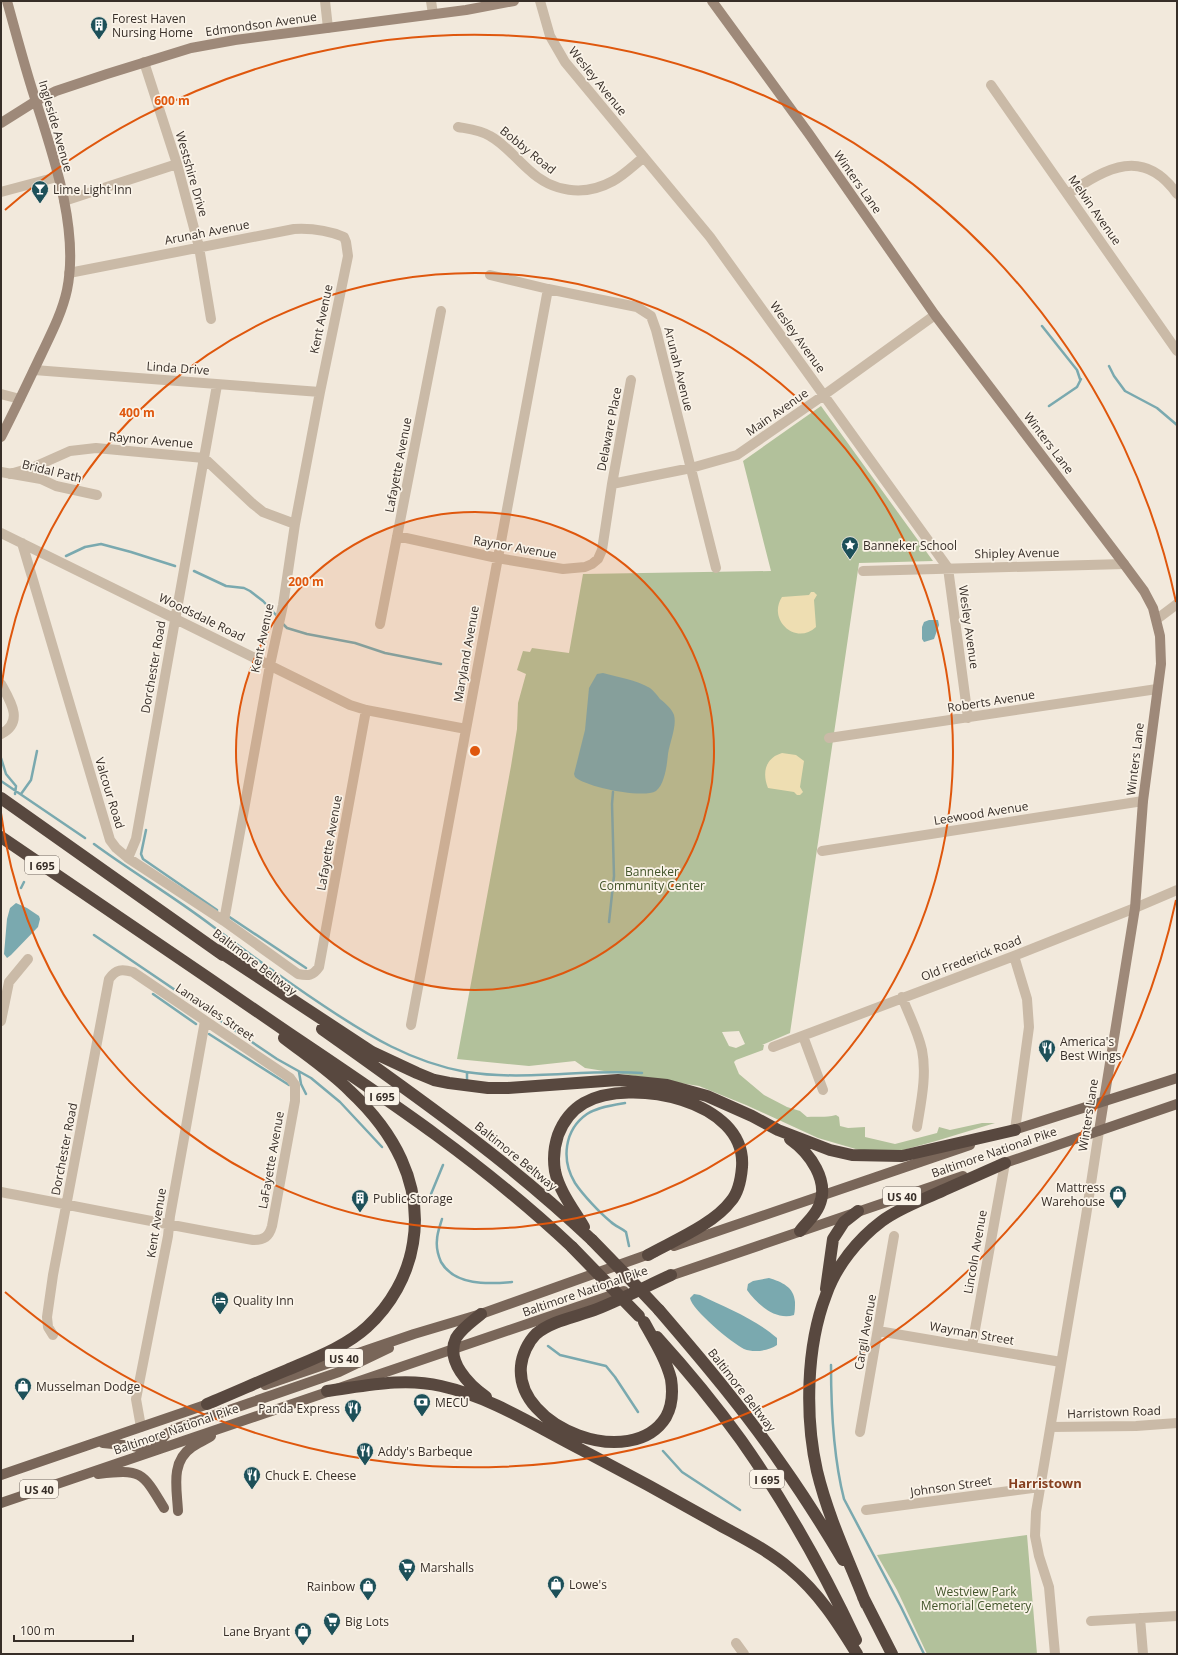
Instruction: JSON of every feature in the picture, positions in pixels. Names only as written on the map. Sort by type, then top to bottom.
[{"type":"highway","name":"Baltimore Beltway","points":[[1,798],[217,950],[311,1022],[449,1120],[532,1186],[592,1240],[659,1310],[724,1388],[782,1465],[817,1516],[846,1565],[892,1654]]},
{"type":"highway","name":"I 695","points":[[1,837],[390,1101],[440,1137],[520,1200],[572,1247],[642,1319],[713,1403],[741,1441],[766,1478],[824,1578],[863,1654]]},
{"type":"highway","points":[[217,950],[372,1052],[434,1080],[449,1084],[488,1088],[508,1088],[618,1080],[674,1086],[707,1096],[778,1130],[830,1150],[852,1155],[877,1157],[902,1156],[1015,1130]]},
{"type":"highway","points":[[181,959],[333,1076],[367,1107],[394,1144],[405,1166],[412,1187],[416,1211],[415,1230],[411,1254],[406,1271],[384,1308],[367,1327],[324,1354],[207,1404]]},
{"type":"highway","points":[[592,1240],[560,1185],[555,1171],[555,1145],[559,1132],[573,1111],[584,1103],[597,1098],[630,1093],[648,1093],[667,1096],[705,1110],[729,1128],[736,1139],[740,1152],[742,1164],[741,1178],[732,1201],[719,1214],[648,1255]]},
{"type":"highway","points":[[778,1130],[805,1152],[814,1164],[822,1185],[819,1206],[800,1231]]},
{"type":"highway","points":[[826,1294],[843,1263],[854,1248],[882,1222],[897,1211],[1005,1163]]},
{"type":"highway","points":[[858,1211],[844,1222],[833,1239],[826,1294],[816,1329],[810,1373],[810,1402],[814,1449],[822,1491],[866,1604]]},
{"type":"highway","points":[[642,1319],[663,1358],[671,1379],[671,1402],[668,1413],[663,1422],[655,1430],[644,1437],[632,1441],[618,1442],[588,1439],[576,1435],[550,1420],[529,1398],[523,1386],[520,1374],[521,1361],[529,1343],[535,1335],[556,1323],[597,1309],[672,1275]]},
{"type":"highway","points":[[481,1314],[460,1332],[456,1338],[453,1348],[454,1359],[462,1373],[481,1394],[498,1406]]},
{"type":"highway","points":[[327,1391],[388,1382],[416,1382],[454,1389],[498,1406],[663,1492],[770,1555],[789,1568],[809,1586],[828,1610],[858,1654]]},
{"type":"main road","name":"Baltimore National Pike","points":[[1,1475],[414,1334],[481,1314],[648,1255],[1015,1130],[1177,1078]]},
{"type":"main road","name":"Baltimore National Pike","points":[[1,1502],[1177,1104]]},
{"type":"main road","points":[[94,1443],[115,1444],[152,1451],[166,1434],[174,1428],[338,1372],[379,1353],[414,1334]]},
{"type":"main road","points":[[178,1511],[176,1482],[179,1463],[191,1448],[238,1422]]},
{"type":"main road","points":[[78,1476],[117,1472],[136,1474],[144,1478],[150,1484],[164,1508]]},
{"type":"street","name":"Ingleside Avenue","points":[[1,437],[34,370],[60,312],[69,273],[70,247],[64,201],[7,1]]},
{"type":"street","points":[[325,1],[328,28]]},
{"type":"street","points":[[431,1],[432,14]]},
{"type":"street","name":"Edmondson Avenue","points":[[1,123],[36,101],[56,91],[180,51],[211,44],[494,6],[514,1]]},
{"type":"street","name":"Wesley Avenue","points":[[540,1],[546,24],[556,49],[565,62],[710,237],[948,568],[968,718]]},
{"type":"street","name":"Winters Lane","points":[[712,1],[813,141],[935,316],[1144,591],[1157,619],[1161,650],[1143,801],[1135,908],[1086,1216],[1036,1512],[1036,1536],[1039,1556],[1049,1587],[1055,1654]]},
{"type":"street","name":"Westshire Drive","points":[[144,62],[177,164],[199,247],[211,319]]},
{"type":"street","name":"Melvin Avenue","points":[[992,85],[1177,351]]},
{"type":"street","name":"Bobby Road","points":[[458,127],[477,130],[490,136],[538,178],[548,184],[569,190],[580,191],[603,186],[615,180],[644,157]]},
{"type":"street","points":[[64,201],[177,164]]},
{"type":"street","points":[[1068,194],[1086,182],[1111,170],[1130,165],[1140,166],[1158,172],[1177,194]]},
{"type":"street","points":[[1,192],[57,176]]},
{"type":"street","name":"Arunah Avenue","points":[[69,273],[282,231],[309,228],[344,236],[346,242]]},
{"type":"street","name":"Kent Avenue","points":[[224,921],[270,665],[283,605],[295,524],[348,256],[346,242]]},
{"type":"street","name":"Arunah Avenue","points":[[490,275],[548,289],[637,307],[651,316],[656,330],[716,568]]},
{"type":"street","name":"Maryland Avenue","points":[[411,1025],[548,289]]},
{"type":"street","name":"Lafayette Avenue","points":[[380,624],[441,311]]},
{"type":"street","name":"Main Avenue","points":[[612,484],[691,468],[736,455],[824,395],[935,316]]},
{"type":"street","name":"Linda Drive","points":[[34,370],[320,392]]},
{"type":"street","name":"Delaware Place","points":[[612,484],[631,380]]},
{"type":"street","name":"Dorchester Road","points":[[128,858],[136,839],[217,384]]},
{"type":"street","points":[[1,394],[20,399]]},
{"type":"street","name":"Raynor Avenue","points":[[6,473],[34,467],[70,451],[96,448],[204,458],[263,512],[295,524]]},
{"type":"street","name":"Bridal Path","points":[[6,473],[41,479],[56,486],[97,495]]},
{"type":"street","name":"Raynor Avenue","points":[[397,536],[497,558],[562,569],[586,567],[598,559],[602,550],[612,484]]},
{"type":"street","name":"Woodsdale Road","points":[[1,533],[337,699],[366,710],[466,729]]},
{"type":"street","name":"Valcour Road","points":[[22,543],[110,840],[116,848],[128,858],[224,921],[292,970],[298,974],[310,975]]},
{"type":"street","name":"Shipley Avenue","points":[[862,571],[1124,564]]},
{"type":"street","points":[[1157,619],[1177,604]]},
{"type":"street","points":[[1,684],[13,708],[14,716],[11,728],[1,734]]},
{"type":"street","name":"Roberts Avenue","points":[[829,738],[1157,689]]},
{"type":"street","name":"Lafayette Avenue","points":[[310,975],[316,972],[319,967],[323,949],[366,710]]},
{"type":"street","name":"Leewood Avenue","points":[[822,851],[1143,801]]},
{"type":"street","name":"Old Frederick Road","points":[[773,1047],[902,997],[1014,956],[1177,890]]},
{"type":"street","points":[[1014,956],[1027,999],[1029,1027],[1015,1130]]},
{"type":"street","points":[[1,1021],[10,982],[28,959]]},
{"type":"street","name":"Dorchester Road","points":[[53,1335],[48,1327],[47,1317],[53,1275],[109,979],[117,970]]},
{"type":"street","name":"Lanavales Street","points":[[117,970],[133,972],[290,1078],[295,1085]]},
{"type":"street","points":[[902,997],[919,1039],[922,1052],[924,1080],[917,1127]]},
{"type":"street","name":"Kent Avenue","points":[[141,1427],[136,1400],[155,1304],[205,1021]]},
{"type":"street","points":[[803,1036],[823,1090]]},
{"type":"street","name":"LaFayette Avenue","points":[[169,1225],[253,1240],[266,1238],[270,1234],[295,1101],[295,1085]]},
{"type":"street","name":"Lincoln Avenue","points":[[972,1346],[1005,1163]]},
{"type":"street","points":[[1,1192],[169,1225]]},
{"type":"street","name":"Cargil Avenue","points":[[860,1432],[894,1236]]},
{"type":"street","name":"Wayman Street","points":[[878,1331],[1061,1362]]},
{"type":"street","name":"Harristown Road","points":[[1051,1427],[1136,1426],[1177,1422]]},
{"type":"street","name":"Johnson Street","points":[[866,1510],[1040,1487]]},
{"type":"street","points":[[1091,1621],[1177,1616]]},
{"type":"street","points":[[1140,1618],[1143,1654]]},
{"type":"street","points":[[736,1643],[744,1654]]},
{"type":"green space","name":"Banneker Community Center","points":[[821,406],[933,561],[859,563],[790,1033],[762,1045],[764,1045],[763,1050],[734,1062],[739,1074],[764,1095],[787,1107],[800,1111],[807,1117],[836,1115],[839,1117],[840,1126],[848,1128],[865,1127],[865,1137],[895,1144],[937,1133],[939,1127],[950,1130],[982,1123],[995,1123],[903,1150],[866,1152],[818,1138],[746,1105],[699,1086],[585,1068],[575,1061],[529,1066],[457,1059],[511,766],[517,729],[518,703],[526,674],[517,670],[523,651],[530,652],[532,648],[569,653],[583,574],[771,571],[743,461]],"holes":[[[739,1031],[745,1044],[736,1048],[729,1046],[722,1032]]]},
{"type":"green space","name":"Westview Park Memorial Cemetery","points":[[1027,1535],[1037,1654],[927,1654],[897,1590],[877,1555]]},
{"type":"sand","points":[[811,592],[814,592],[817,595],[814,600],[816,627],[808,632],[800,634],[792,632],[781,622],[778,614],[778,606],[782,597],[809,595]]},
{"type":"sand","points":[[782,753],[796,755],[804,761],[800,787],[803,792],[800,795],[797,795],[794,792],[768,788],[765,777],[766,767],[772,758]]},
{"type":"water","points":[[929,620],[938,620],[939,625],[934,639],[924,642],[922,639],[922,627],[924,622]]},
{"type":"water","points":[[603,673],[645,685],[668,706],[674,715],[675,724],[665,774],[662,784],[656,791],[639,794],[615,791],[590,785],[575,777],[574,774],[585,730],[589,688],[597,674]]},
{"type":"water","points":[[16,903],[39,916],[40,919],[38,927],[7,958],[4,954],[7,919],[10,908]]},
{"type":"water","points":[[769,1278],[783,1283],[790,1289],[795,1302],[794,1315],[780,1315],[767,1310],[755,1300],[747,1290],[748,1284],[753,1281]]},
{"type":"water","points":[[694,1294],[700,1295],[730,1309],[760,1325],[777,1338],[777,1345],[761,1351],[748,1350],[738,1346],[713,1326],[692,1303],[690,1298]]},
{"type":"waterway","points":[[1042,326],[1077,370],[1080,379]]},
{"type":"waterway","points":[[1109,366],[1125,391],[1157,408],[1177,425]]},
{"type":"waterway","points":[[1049,406],[1077,387],[1081,379]]},
{"type":"waterway","points":[[66,556],[85,547],[101,544],[175,566]]},
{"type":"waterway","points":[[194,571],[226,586],[244,588],[250,591],[263,601],[276,615]]},
{"type":"waterway","points":[[282,623],[287,628],[307,634],[355,643],[385,653],[441,664]]},
{"type":"waterway","points":[[21,794],[31,780],[37,751]]},
{"type":"waterway","points":[[1,758],[6,774],[16,786],[15,794]]},
{"type":"waterway","points":[[1,781],[85,838]]},
{"type":"waterway","points":[[609,922],[614,876],[613,792]]},
{"type":"waterway","points":[[146,830],[141,854],[143,859],[217,910]]},
{"type":"waterway","points":[[94,844],[197,914],[324,1006],[357,1028],[409,1055],[446,1068],[488,1074],[532,1075],[598,1072],[642,1073]]},
{"type":"waterway","points":[[21,888],[24,882]]},
{"type":"waterway","points":[[228,916],[306,968]]},
{"type":"waterway","points":[[94,935],[277,1059],[311,1078],[340,1102],[382,1147]]},
{"type":"waterway","points":[[153,994],[196,1024]]},
{"type":"waterway","points":[[209,1034],[289,1085]]},
{"type":"waterway","points":[[299,1072],[301,1084],[306,1094]]},
{"type":"waterway","points":[[467,1072],[467,1081]]},
{"type":"waterway","points":[[625,1103],[596,1110],[587,1114],[579,1121],[573,1128],[569,1137],[567,1155],[568,1165],[575,1183],[602,1214],[626,1232],[629,1246]]},
{"type":"waterway","points":[[431,1194],[443,1165]]},
{"type":"waterway","points":[[442,1219],[438,1235],[437,1249],[441,1262],[447,1270],[455,1276],[473,1282],[512,1282]]},
{"type":"waterway","points":[[548,1346],[560,1355],[606,1366],[638,1412]]},
{"type":"waterway","points":[[831,1365],[833,1433],[837,1466],[844,1499],[924,1654]]},
{"type":"waterway","points":[[663,1451],[682,1472],[740,1510]]},
{"type":"place","name":"Forest Haven Nursing Home","points":[[99,40]]},
{"type":"place","name":"Lime Light Inn","points":[[40,204]]},
{"type":"place","name":"Banneker School","points":[[850,560]]},
{"type":"place","name":"America's Best Wings","points":[[1047,1063]]},
{"type":"place","name":"Mattress Warehouse","points":[[1118,1209]]},
{"type":"place","name":"Public Storage","points":[[360,1213]]},
{"type":"place","name":"Quality Inn","points":[[220,1315]]},
{"type":"place","name":"Musselman Dodge","points":[[23,1401]]},
{"type":"place","name":"MECU","points":[[422,1417]]},
{"type":"place","name":"Panda Express","points":[[353,1423]]},
{"type":"place","name":"Addy's Barbeque","points":[[365,1466]]},
{"type":"place","name":"Chuck E. Cheese","points":[[252,1490]]},
{"type":"place","name":"Marshalls","points":[[407,1582]]},
{"type":"place","name":"Lowe's","points":[[556,1599]]},
{"type":"place","name":"Rainbow","points":[[368,1601]]},
{"type":"place","name":"Big Lots","points":[[332,1636]]},
{"type":"place","name":"Lane Bryant","points":[[303,1646]]},
{"type":"district","name":"Harristown","points":[[1045,1483]]}]
